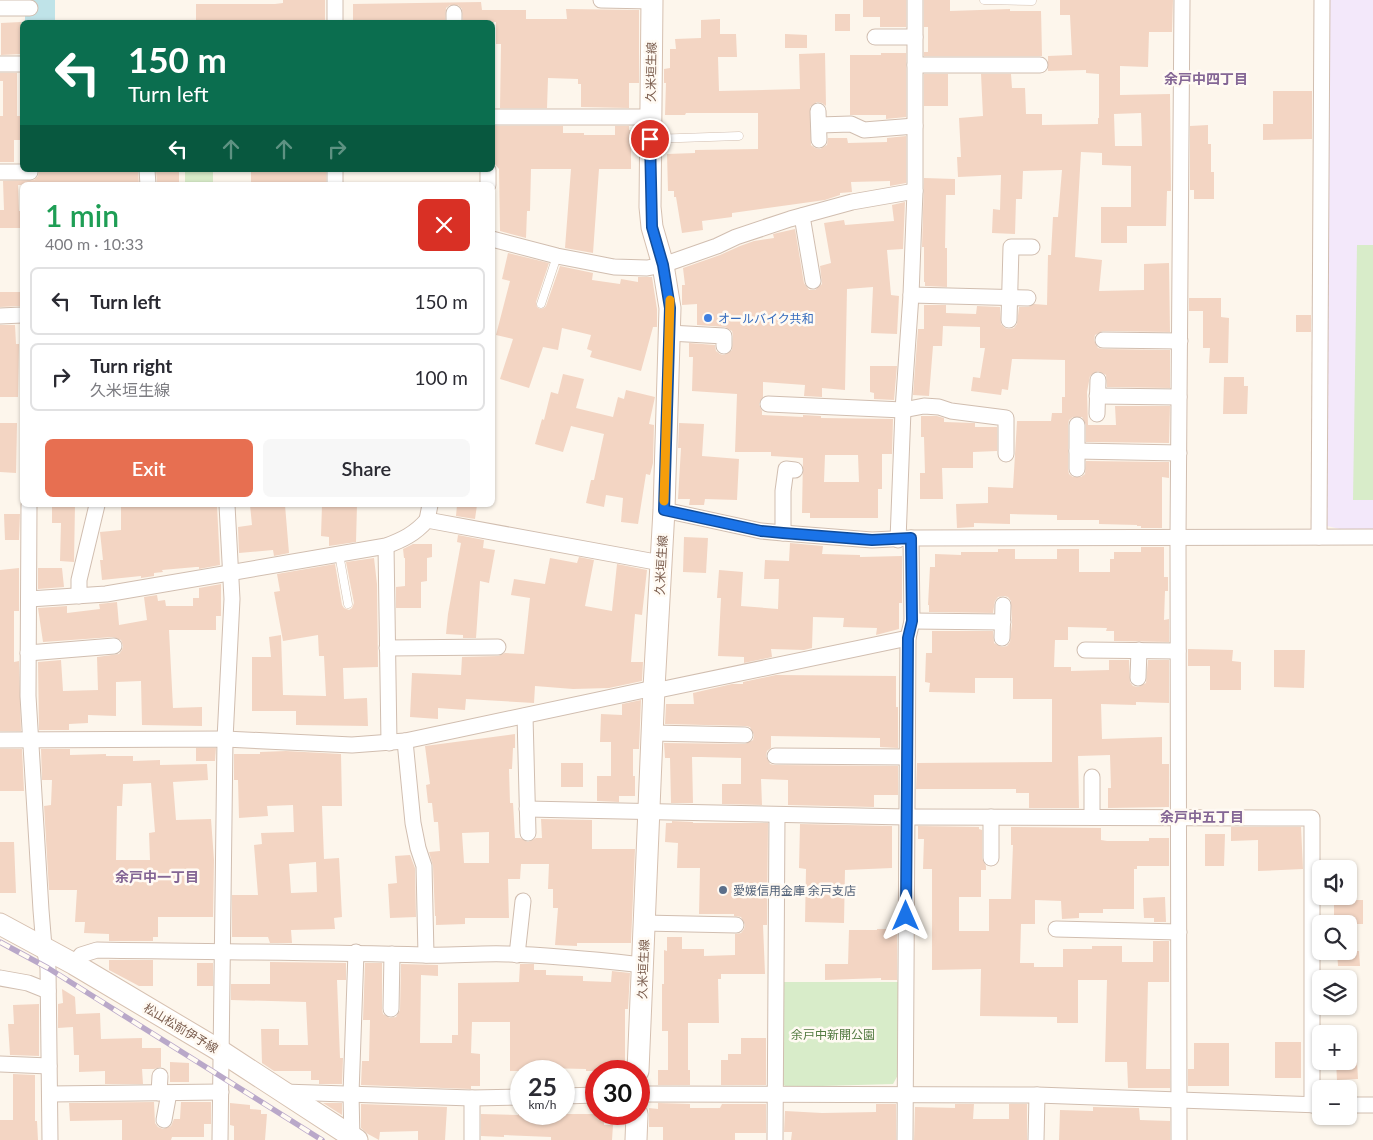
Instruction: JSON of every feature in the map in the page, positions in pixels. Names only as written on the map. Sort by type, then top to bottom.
[{"type":"main road","name":"久米垣生線","points":[[639,1060],[654,689],[664,510],[670,333],[670,308],[663,265],[652,227],[650,117],[652,0]]},
{"type":"main road","name":"松山松前伊予線","points":[[0,924],[74,964],[222,1052],[353,1139]]},
{"type":"main road","points":[[636,1140],[637,1125]]},
{"type":"street","points":[[335,20],[336,0]]},
{"type":"street","points":[[601,0],[652,0]]},
{"type":"street","points":[[905,1140],[908,638],[912,621],[905,539],[903,410],[911,296],[915,191],[915,0]]},
{"type":"street","points":[[1179,1140],[1178,537],[1182,0]]},
{"type":"street","points":[[1319,537],[1322,0]]},
{"type":"street","points":[[0,8],[30,10]]},
{"type":"street","points":[[875,37],[914,37]]},
{"type":"street","points":[[0,64],[20,64]]},
{"type":"street","points":[[915,65],[1040,65]]},
{"type":"street","points":[[495,117],[650,117]]},
{"type":"street","points":[[819,125],[850,124],[864,130],[915,126]]},
{"type":"street","points":[[0,172],[30,176]]},
{"type":"street","points":[[495,241],[556,256],[626,268],[647,268],[663,265],[717,246],[736,237],[802,216],[852,202],[915,191]]},
{"type":"street","points":[[802,216],[813,281]]},
{"type":"street","points":[[1009,320],[1011,247],[1032,247]]},
{"type":"street","points":[[911,296],[1028,298]]},
{"type":"street","points":[[0,316],[20,315]]},
{"type":"street","points":[[670,333],[724,336],[724,346]]},
{"type":"street","points":[[1102,342],[1180,342]]},
{"type":"street","points":[[1097,414],[1098,380]]},
{"type":"street","points":[[1097,396],[1179,397]]},
{"type":"street","points":[[768,404],[903,410],[924,406],[1006,418],[1006,454]]},
{"type":"street","points":[[1077,425],[1077,469]]},
{"type":"street","points":[[1077,451],[1179,453]]},
{"type":"street","points":[[783,533],[783,491],[786,469],[795,470]]},
{"type":"street","points":[[30,507],[28,653],[30,740],[44,947],[48,968],[50,1140]]},
{"type":"street","points":[[79,596],[79,580],[97,507]]},
{"type":"street","points":[[220,1140],[225,739],[232,599],[227,507]]},
{"type":"street","points":[[29,599],[106,594],[386,546],[407,538],[419,529],[427,520],[430,507]]},
{"type":"street","points":[[664,510],[761,531],[822,537],[905,539],[1373,537]]},
{"type":"street","points":[[427,520],[661,563]]},
{"type":"street","points":[[386,546],[389,743]]},
{"type":"street","points":[[1002,638],[1003,605]]},
{"type":"street","points":[[912,621],[1003,622]]},
{"type":"street","points":[[0,740],[225,739],[352,745],[389,743],[908,638]]},
{"type":"street","points":[[28,653],[114,646]]},
{"type":"street","points":[[387,648],[498,647]]},
{"type":"street","points":[[1085,650],[1178,650]]},
{"type":"street","points":[[1138,678],[1139,650]]},
{"type":"street","points":[[525,716],[528,833]]},
{"type":"street","points":[[652,733],[745,735]]},
{"type":"street","points":[[405,741],[413,823],[424,866],[426,955]]},
{"type":"street","points":[[775,756],[907,757]]},
{"type":"street","points":[[1092,777],[1092,817]]},
{"type":"street","points":[[527,809],[906,817],[1312,818],[1316,1080]]},
{"type":"street","points":[[775,1140],[777,814]]},
{"type":"street","points":[[991,858],[992,817]]},
{"type":"street","points":[[518,955],[524,902]]},
{"type":"street","points":[[644,923],[736,925]]},
{"type":"street","points":[[1056,929],[1179,932]]},
{"type":"street","points":[[74,964],[81,955],[97,950],[222,953],[356,952],[426,955],[518,955],[581,958],[643,965]]},
{"type":"street","points":[[353,1139],[351,1094],[356,952]]},
{"type":"street","points":[[392,954],[392,1009]]},
{"type":"street","points":[[0,978],[28,983],[48,991]]},
{"type":"street","points":[[0,1064],[49,1066]]},
{"type":"street","points":[[160,1076],[164,1093],[164,1120]]},
{"type":"street","points":[[50,1094],[221,1092]]},
{"type":"street","points":[[283,1092],[472,1098],[510,1097]]},
{"type":"street","points":[[650,1094],[1037,1095],[1312,1105]]},
{"type":"street","points":[[1036,1140],[1037,1095]]},
{"type":"street","points":[[472,1098],[472,1140]]},
{"type":"street","points":[[1357,1105],[1373,1105]]},
{"type":"lane","points":[[984,0],[1032,1]]},
{"type":"lane","points":[[650,139],[739,136]]},
{"type":"lane","points":[[541,304],[556,256]]},
{"type":"lane","points":[[339,554],[348,604]]},
{"type":"shaded area","points":[[1326,0],[1373,0],[1373,529],[1340,529],[1323,525]]},
{"type":"green space","points":[[185,172],[213,172],[213,182],[185,182]]},
{"type":"green space","points":[[1357,245],[1373,245],[1373,500],[1353,500]]},
{"type":"green space","name":"余戸中新開公園","points":[[781,982],[899,982],[898,1075],[893,1084],[787,1087],[780,1083]]},
{"type":"building","points":[[283,0],[325,0],[325,20],[196,20],[196,4],[283,3]]},
{"type":"building","points":[[863,0],[906,0],[906,27],[880,27],[880,17],[863,17]]},
{"type":"building","points":[[924,0],[950,0],[950,11],[1010,9],[1010,11],[1041,11],[1042,56],[924,56],[924,52],[928,52],[928,27],[924,27]]},
{"type":"building","points":[[1060,0],[1173,0],[1172,32],[1149,32],[1148,67],[1120,66],[1120,95],[1170,94],[1171,191],[1167,191],[1166,226],[1127,226],[1127,243],[1101,243],[1101,207],[1131,207],[1131,166],[1102,165],[1102,153],[1081,152],[1075,257],[1102,260],[1099,291],[1144,290],[1144,264],[1169,263],[1170,332],[1103,331],[1095,335],[1094,340],[1098,348],[1103,349],[1170,350],[1170,388],[1107,387],[1106,375],[1098,371],[1090,376],[1087,392],[1088,425],[1116,425],[1115,406],[1170,406],[1169,443],[1086,442],[1086,425],[1082,417],[1073,417],[1069,420],[1068,425],[1068,469],[1069,474],[1073,477],[1081,477],[1085,474],[1086,461],[1169,462],[1169,478],[1162,477],[1162,528],[1099,524],[1099,520],[1057,520],[1057,515],[1010,514],[1010,524],[974,523],[974,527],[957,528],[956,504],[988,503],[988,487],[1013,488],[1017,421],[1051,421],[1052,413],[1062,413],[1062,397],[1065,397],[1065,360],[1012,359],[1008,390],[1002,389],[1001,395],[971,391],[973,377],[980,378],[985,348],[980,348],[980,327],[943,326],[942,346],[933,346],[929,396],[913,395],[918,329],[924,329],[924,305],[946,305],[946,313],[976,314],[977,306],[1000,307],[1001,324],[1009,329],[1014,328],[1017,324],[1019,307],[1028,307],[1034,304],[1047,305],[1048,255],[1051,255],[1053,217],[1058,217],[1062,170],[1023,171],[1022,199],[1016,199],[1015,234],[992,233],[993,209],[1000,210],[1001,175],[958,177],[957,157],[961,157],[959,118],[983,116],[981,74],[1011,74],[1012,88],[1025,88],[1026,114],[1042,114],[1042,125],[1098,124],[1099,74],[1086,73],[1086,70],[1048,71],[1048,56],[1072,55],[1070,15],[1060,15]],"holes":[[[1141,113],[1142,146],[1115,146],[1114,114]]]},
{"type":"building","points":[[481,2],[482,10],[526,10],[526,19],[567,19],[566,9],[639,10],[639,83],[629,83],[629,108],[581,107],[581,84],[578,84],[578,79],[548,78],[547,108],[500,108],[501,44],[496,44],[495,20],[463,20],[462,9],[458,5],[450,5],[446,8],[445,20],[353,20],[353,4]]},
{"type":"building","points":[[835,14],[850,14],[850,31],[835,31]]},
{"type":"building","points":[[720,19],[720,34],[736,34],[737,57],[718,57],[719,91],[800,89],[799,54],[825,53],[826,106],[817,102],[810,107],[811,145],[820,149],[827,145],[828,138],[847,138],[848,143],[887,142],[887,138],[906,136],[906,183],[890,186],[890,181],[851,182],[852,192],[840,193],[840,195],[825,200],[732,213],[732,217],[702,221],[703,230],[682,233],[674,191],[668,191],[667,154],[695,153],[695,150],[758,149],[758,113],[686,113],[685,115],[665,115],[666,83],[664,83],[664,69],[670,68],[670,49],[676,49],[675,39],[701,38],[701,20]]},
{"type":"building","points":[[20,22],[20,54],[1,55],[1,23]]},
{"type":"building","points":[[785,34],[807,35],[807,48],[785,48]]},
{"type":"building","points":[[881,53],[906,53],[906,117],[886,119],[886,115],[850,115],[850,55],[881,55]]},
{"type":"building","points":[[0,73],[17,73],[17,116],[20,116],[20,140],[14,140],[14,162],[0,162],[0,116],[3,116],[3,81],[0,81]]},
{"type":"building","points":[[924,74],[948,74],[948,106],[924,106]]},
{"type":"building","points":[[1273,91],[1312,91],[1312,139],[1263,140],[1263,124],[1273,124]]},
{"type":"building","points":[[1208,125],[1208,144],[1211,144],[1211,172],[1214,172],[1214,199],[1194,199],[1194,190],[1190,190],[1190,126]]},
{"type":"building","points":[[495,126],[563,126],[563,133],[584,133],[584,135],[615,135],[615,126],[629,126],[629,130],[631,130],[631,169],[599,169],[593,253],[565,248],[571,169],[531,169],[530,211],[527,211],[526,238],[500,231],[499,169],[495,164]]},
{"type":"building","points":[[39,172],[138,172],[139,182],[20,182],[20,185],[18,185],[20,228],[0,228],[0,210],[4,210],[3,181],[34,180]]},
{"type":"building","points":[[156,172],[179,172],[179,182],[157,182]]},
{"type":"building","points":[[251,172],[326,172],[326,182],[251,182]]},
{"type":"building","points":[[924,178],[955,179],[955,195],[946,195],[945,248],[947,248],[947,287],[925,286],[924,282],[924,247],[922,247]]},
{"type":"building","points":[[905,202],[903,249],[887,250],[891,295],[899,296],[897,334],[871,333],[873,287],[847,289],[845,390],[822,388],[822,397],[804,396],[805,385],[763,382],[763,397],[759,404],[762,415],[893,419],[892,454],[882,454],[882,489],[878,489],[878,518],[810,518],[810,513],[802,513],[803,458],[771,456],[771,452],[735,452],[737,394],[692,391],[693,357],[689,357],[689,343],[715,345],[716,351],[724,355],[732,350],[733,336],[732,331],[725,327],[697,325],[697,304],[682,305],[682,285],[685,285],[683,268],[754,241],[774,238],[773,234],[795,229],[804,283],[809,290],[815,290],[822,284],[820,266],[831,263],[824,223],[844,220],[845,225],[894,221],[892,205]],"holes":[[[825,455],[858,455],[859,482],[824,482]]]},
{"type":"building","points":[[508,253],[549,263],[536,302],[537,307],[540,309],[546,306],[560,266],[593,273],[592,280],[620,284],[621,279],[638,282],[638,277],[652,277],[657,309],[657,327],[653,327],[641,371],[590,357],[592,351],[587,349],[591,335],[562,328],[558,350],[543,347],[529,388],[500,379],[513,339],[496,335],[510,281],[502,279]]},
{"type":"building","points":[[0,292],[20,292],[20,306],[0,307]]},
{"type":"building","points":[[1189,298],[1221,298],[1221,317],[1229,318],[1228,363],[1209,363],[1210,348],[1203,348],[1203,311],[1189,311]]},
{"type":"building","points":[[1296,315],[1311,315],[1311,332],[1296,332]]},
{"type":"building","points":[[0,325],[15,325],[16,344],[19,344],[18,397],[0,397]]},
{"type":"building","points":[[870,366],[897,366],[894,400],[874,399],[874,393],[870,392]]},
{"type":"building","points":[[563,374],[584,379],[576,408],[613,417],[618,397],[624,399],[626,390],[655,397],[649,424],[654,425],[653,463],[650,475],[646,474],[638,524],[621,522],[623,498],[606,495],[604,507],[586,503],[591,480],[594,480],[604,434],[571,426],[563,452],[535,444],[542,419],[544,420],[551,392],[558,394]]},
{"type":"building","points":[[1224,377],[1244,377],[1244,386],[1248,386],[1247,414],[1223,414]]},
{"type":"building","points":[[921,416],[937,416],[944,418],[944,422],[975,423],[975,427],[997,427],[997,451],[973,452],[973,468],[942,468],[943,499],[920,499],[920,473],[925,473],[924,437],[921,437]]},
{"type":"building","points":[[0,423],[17,423],[16,473],[0,472]]},
{"type":"building","points":[[679,423],[704,424],[702,456],[739,459],[737,500],[705,499],[704,505],[689,505],[690,499],[678,499],[681,448],[678,448]]},
{"type":"building","points":[[52,507],[75,507],[74,562],[60,561],[61,523],[52,523]]},
{"type":"building","points":[[121,507],[217,507],[220,565],[199,569],[199,567],[196,567],[162,570],[163,572],[154,573],[154,576],[141,578],[141,576],[102,580],[100,560],[103,560],[100,532],[121,530]]},
{"type":"building","points":[[250,507],[285,507],[289,553],[274,556],[273,550],[239,553],[238,527],[252,525]]},
{"type":"building","points":[[322,507],[357,507],[356,542],[329,546],[329,537],[321,536]]},
{"type":"building","points":[[457,507],[477,507],[475,519],[456,516]]},
{"type":"building","points":[[4,514],[20,514],[19,540],[5,540]]},
{"type":"building","points":[[458,535],[484,540],[483,548],[495,550],[489,583],[480,581],[476,638],[463,638],[463,635],[446,634],[461,543],[457,542]]},
{"type":"building","points":[[684,537],[708,538],[706,573],[683,572]]},
{"type":"building","points":[[790,543],[823,546],[822,554],[860,555],[860,557],[902,556],[902,603],[899,603],[899,629],[876,635],[877,628],[843,627],[844,618],[813,617],[812,648],[804,650],[771,649],[772,657],[744,663],[744,657],[718,656],[721,598],[717,598],[719,570],[743,572],[741,606],[778,609],[779,579],[764,579],[765,560],[789,561]]},
{"type":"building","points":[[413,544],[432,544],[432,557],[427,558],[427,581],[421,582],[421,608],[396,608],[396,587],[405,586],[405,558],[403,549]]},
{"type":"building","points":[[1141,547],[1164,547],[1164,577],[1168,577],[1168,591],[1165,591],[1164,620],[1169,619],[1169,642],[1114,641],[1114,631],[1106,631],[1107,628],[1068,627],[1068,640],[1055,640],[1054,667],[1071,667],[1071,671],[1109,670],[1109,660],[1129,660],[1130,682],[1133,686],[1138,687],[1146,683],[1148,660],[1169,660],[1169,703],[1136,702],[1136,705],[1101,704],[1102,739],[1162,737],[1162,764],[1169,764],[1169,807],[1108,808],[1108,788],[1111,788],[1110,755],[1078,756],[1079,808],[1029,808],[1029,793],[1016,793],[1016,789],[916,789],[917,763],[1052,762],[1052,699],[1013,699],[1013,678],[975,678],[975,693],[929,692],[930,683],[925,682],[926,653],[932,653],[932,631],[993,631],[994,643],[1002,647],[1007,646],[1010,642],[1012,623],[1011,601],[1008,597],[1004,596],[998,597],[995,601],[993,613],[929,612],[930,567],[935,567],[935,554],[961,555],[961,552],[998,552],[998,549],[1015,549],[1015,559],[1057,559],[1057,549],[1079,549],[1079,572],[1110,572],[1110,559],[1114,559],[1114,552],[1141,552]]},
{"type":"building","points":[[579,557],[594,560],[585,606],[612,611],[617,564],[647,570],[642,615],[635,614],[631,662],[643,662],[642,681],[609,688],[573,689],[535,686],[534,703],[466,699],[465,710],[438,708],[438,719],[410,717],[412,673],[461,675],[462,657],[498,656],[505,653],[524,654],[530,598],[511,595],[514,579],[545,584],[550,558],[577,563]]},
{"type":"building","points":[[374,558],[377,584],[378,667],[343,668],[344,699],[367,698],[368,726],[296,725],[296,711],[252,711],[252,657],[271,657],[269,637],[281,635],[283,695],[326,696],[324,656],[319,656],[318,635],[283,641],[274,592],[280,591],[277,574],[335,564],[342,605],[349,610],[354,603],[346,562]]},
{"type":"building","points":[[19,568],[19,611],[14,611],[14,662],[19,661],[21,731],[0,731],[0,570]]},
{"type":"building","points":[[38,568],[62,568],[64,587],[38,589]]},
{"type":"building","points":[[221,584],[221,616],[216,616],[216,630],[169,630],[173,708],[202,707],[202,726],[142,725],[141,681],[116,682],[116,716],[88,715],[88,723],[69,724],[69,730],[39,730],[38,662],[61,660],[63,691],[98,690],[97,657],[119,654],[123,646],[121,640],[113,637],[43,642],[38,608],[67,606],[67,613],[100,609],[99,604],[117,602],[119,625],[147,620],[144,597],[157,595],[158,601],[165,600],[166,606],[193,606],[193,598],[199,598],[199,588]]},
{"type":"building","points":[[1188,649],[1233,650],[1232,661],[1241,662],[1241,690],[1210,690],[1210,666],[1188,666]]},
{"type":"building","points":[[1274,650],[1305,650],[1304,688],[1274,687]]},
{"type":"building","points":[[776,675],[896,676],[898,748],[880,747],[880,738],[771,736],[771,748],[767,751],[766,756],[770,764],[775,765],[898,766],[898,795],[874,795],[874,807],[788,805],[788,780],[761,779],[762,805],[722,804],[722,784],[741,784],[741,758],[692,757],[693,803],[671,803],[670,758],[665,758],[664,743],[745,744],[753,740],[754,735],[750,727],[745,726],[665,724],[666,704],[694,704],[693,693],[732,684],[743,684],[743,682]]},
{"type":"building","points":[[641,700],[639,749],[633,749],[635,796],[619,796],[619,802],[597,801],[597,776],[611,776],[611,742],[600,742],[601,714],[622,715],[622,704]]},
{"type":"building","points":[[515,734],[512,769],[509,769],[510,803],[513,803],[515,838],[528,842],[536,838],[542,838],[541,819],[592,820],[592,849],[635,849],[631,943],[577,943],[577,946],[555,945],[558,908],[553,908],[553,889],[548,889],[549,864],[521,864],[520,879],[508,879],[509,918],[465,918],[465,924],[436,925],[433,866],[429,852],[440,851],[438,822],[434,822],[432,803],[428,803],[426,785],[430,784],[425,746]],"holes":[[[489,832],[489,863],[464,863],[462,833]]]},
{"type":"building","points":[[196,748],[216,748],[215,761],[196,761]]},
{"type":"building","points":[[0,749],[22,749],[24,791],[0,791]]},
{"type":"building","points":[[41,749],[70,749],[70,755],[106,754],[106,756],[133,756],[133,761],[160,760],[160,765],[207,764],[208,780],[173,782],[176,820],[211,819],[214,860],[213,917],[158,917],[158,937],[153,937],[153,941],[109,941],[109,934],[84,933],[85,922],[75,922],[77,890],[49,890],[44,806],[51,805],[52,780],[42,780]],"holes":[[[151,783],[155,832],[149,833],[150,860],[116,860],[117,806],[122,806],[123,784]]]},
{"type":"building","points":[[286,751],[341,754],[342,806],[322,806],[324,859],[339,858],[342,917],[334,918],[335,929],[291,930],[292,943],[270,943],[268,937],[232,937],[232,895],[258,895],[254,845],[262,844],[261,833],[294,832],[293,805],[267,806],[268,816],[239,818],[238,780],[234,780],[234,754],[260,754],[260,752]],"holes":[[[316,862],[317,892],[291,893],[289,864]]]},
{"type":"building","points":[[561,763],[583,763],[583,787],[561,787]]},
{"type":"building","points":[[672,821],[693,823],[768,823],[767,925],[763,925],[765,974],[721,974],[721,979],[718,979],[719,1023],[688,1023],[688,1070],[690,1070],[690,1085],[658,1085],[658,1070],[668,1070],[668,1031],[662,1031],[662,984],[664,984],[664,950],[667,951],[667,937],[682,937],[682,949],[704,949],[704,956],[735,955],[735,934],[741,933],[745,925],[741,917],[734,916],[734,914],[699,914],[700,868],[677,868],[678,843],[665,842],[666,823],[672,823]]},
{"type":"building","points":[[800,824],[892,826],[892,868],[845,870],[844,923],[805,922],[806,869],[799,868]]},
{"type":"building","points":[[918,826],[979,827],[982,830],[982,858],[986,870],[981,870],[981,897],[959,897],[959,931],[989,931],[989,899],[1011,899],[1013,845],[1011,845],[1011,827],[1101,828],[1101,840],[1107,841],[1149,841],[1149,838],[1169,838],[1169,866],[1137,866],[1137,869],[1134,869],[1134,909],[1103,909],[1103,913],[1079,913],[1079,918],[1062,919],[1061,901],[1035,900],[1035,924],[1021,924],[1020,963],[1034,963],[1034,967],[1063,967],[1063,949],[1092,949],[1092,946],[1122,946],[1122,962],[1153,962],[1153,941],[1169,941],[1169,982],[1148,982],[1146,1069],[1170,1069],[1170,1088],[1128,1088],[1127,1062],[1105,1062],[1107,980],[1078,980],[1078,1023],[1057,1023],[1057,1017],[980,1016],[981,969],[932,970],[932,869],[923,869],[924,839],[918,839]]},
{"type":"building","points":[[1231,827],[1301,827],[1303,869],[1258,871],[1258,840],[1231,841]]},
{"type":"building","points":[[1205,834],[1225,834],[1224,866],[1205,866]]},
{"type":"building","points":[[0,842],[14,842],[16,893],[0,893]]},
{"type":"building","points":[[410,855],[415,868],[416,917],[390,918],[388,884],[397,883],[395,856]]},
{"type":"building","points":[[1165,897],[1166,922],[1154,922],[1154,918],[1144,918],[1143,898]]},
{"type":"building","points":[[1357,900],[1363,900],[1363,924],[1357,924],[1357,915],[1334,915],[1334,905],[1357,905]]},
{"type":"building","points":[[897,929],[897,980],[881,980],[881,978],[825,980],[825,964],[848,964],[849,930]]},
{"type":"building","points":[[1357,951],[1359,951],[1360,966],[1338,966],[1338,960],[1357,960]]},
{"type":"building","points":[[109,960],[153,960],[153,986],[139,986],[109,970]]},
{"type":"building","points":[[270,962],[346,963],[346,980],[337,980],[340,1058],[343,1058],[342,1084],[319,1084],[319,1080],[311,1080],[311,1071],[274,1071],[262,1063],[261,1029],[279,1029],[279,1045],[308,1045],[306,1002],[231,1000],[231,984],[270,984]]},
{"type":"building","points":[[197,963],[213,963],[213,986],[197,986]]},
{"type":"building","points":[[365,963],[382,963],[382,1009],[383,1014],[390,1018],[396,1017],[400,1010],[401,964],[438,965],[438,976],[421,975],[420,1043],[452,1043],[452,1035],[458,1035],[458,983],[519,982],[520,964],[534,964],[534,970],[546,970],[546,975],[583,976],[583,981],[611,982],[612,971],[630,973],[628,1009],[625,1009],[625,1060],[585,1060],[585,1069],[575,1069],[575,1060],[510,1060],[510,1022],[472,1022],[471,1053],[480,1054],[480,1086],[471,1086],[471,1089],[361,1085],[362,1061],[369,1061],[370,1020],[363,1020]]},
{"type":"building","points":[[62,989],[75,997],[76,1014],[100,1013],[101,1039],[142,1038],[142,1048],[161,1048],[161,1067],[142,1069],[143,1084],[105,1084],[105,1071],[79,1072],[79,1055],[74,1055],[73,1027],[58,1028],[58,1004],[63,1003]]},
{"type":"building","points":[[39,1004],[39,1056],[10,1055],[8,1024],[14,1024],[13,1005]]},
{"type":"building","points":[[741,1038],[766,1038],[766,1085],[721,1085],[721,1060],[728,1060],[728,1054],[741,1054]]},
{"type":"building","points":[[1275,1042],[1301,1042],[1301,1078],[1275,1078]]},
{"type":"building","points":[[1194,1043],[1229,1043],[1229,1086],[1188,1086],[1188,1069],[1194,1069]]},
{"type":"building","points":[[1357,1061],[1358,1079],[1337,1080],[1336,1070],[1357,1070]]},
{"type":"building","points":[[170,1062],[189,1063],[189,1082],[170,1082]]},
{"type":"building","points":[[13,1074],[35,1075],[35,1121],[37,1121],[38,1140],[0,1140],[0,1120],[13,1120]]},
{"type":"building","points":[[154,1102],[155,1123],[163,1129],[171,1126],[174,1119],[180,1119],[181,1102],[211,1102],[211,1124],[204,1124],[204,1137],[172,1137],[171,1140],[122,1140],[122,1120],[70,1121],[69,1103]]},
{"type":"building","points":[[230,1103],[250,1105],[250,1109],[261,1110],[261,1114],[267,1114],[265,1140],[234,1140],[234,1126],[230,1125]]},
{"type":"building","points":[[323,1103],[342,1103],[342,1115]]},
{"type":"building","points":[[658,1103],[690,1104],[690,1108],[720,1108],[722,1104],[766,1104],[766,1133],[735,1133],[735,1140],[663,1140],[663,1127],[649,1127],[650,1108],[658,1109]]},
{"type":"building","points":[[361,1104],[447,1107],[445,1140],[418,1140],[418,1131],[380,1132],[379,1140],[361,1128]]},
{"type":"building","points":[[876,1104],[896,1104],[896,1140],[791,1140],[792,1132],[784,1132],[785,1111],[822,1113],[876,1112]]},
{"type":"building","points":[[955,1104],[974,1104],[973,1119],[1009,1119],[1009,1104],[1027,1104],[1027,1140],[914,1140],[915,1107],[955,1108]]},
{"type":"building","points":[[1093,1107],[1139,1108],[1140,1120],[1170,1121],[1170,1140],[1059,1140],[1060,1110],[1093,1111]]},
{"type":"building","points":[[481,1114],[510,1115],[510,1125],[575,1125],[575,1114],[585,1114],[585,1125],[613,1125],[612,1140],[551,1140],[551,1137],[481,1136]]},
{"type":"waterway","points":[[40,0],[40,20]]},
{"type":"railway","points":[[0,942],[48,968],[322,1140]]},
{"type":"slow traffic","points":[[664,501],[670,300]]},
{"type":"place","name":"オールバイク共和","points":[[708,318]]},
{"type":"place","name":"愛媛信用金庫 余戸支店","points":[[723,890]]},
{"type":"district","name":"余戸中四丁目","points":[[1206,78]]},
{"type":"district","name":"余戸中五丁目","points":[[1202,816]]},
{"type":"district","name":"余戸中一丁目","points":[[157,876]]},
{"type":"route","points":[[650,139],[650,207],[652,227],[668,284],[670,308],[664,510],[761,531],[872,540],[911,538],[912,621],[908,638],[906,916]]}]
